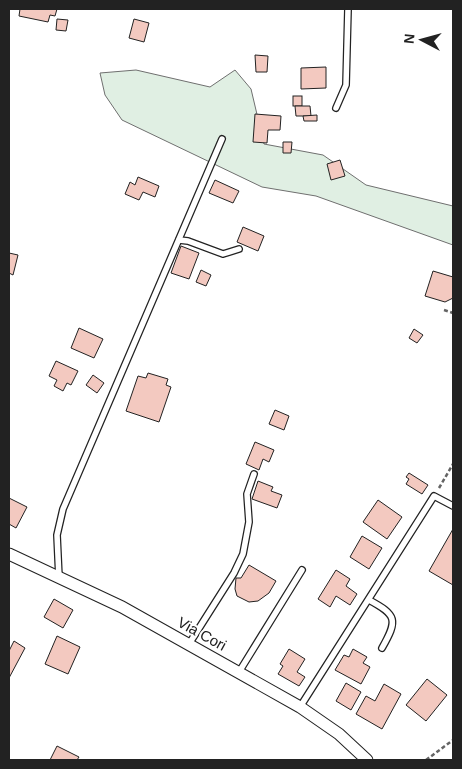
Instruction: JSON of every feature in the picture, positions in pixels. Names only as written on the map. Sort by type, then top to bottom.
[{"type":"street","name":"Via Cori","points":[[9,554],[122,607],[300,707],[332,728],[367,760]]},
{"type":"lane","points":[[336,108],[346,85],[348,9]]},
{"type":"lane","points":[[59,578],[58,535],[64,508],[222,140]]},
{"type":"lane","points":[[179,240],[188,241],[224,254],[239,250]]},
{"type":"lane","points":[[189,644],[234,573],[243,554],[249,522],[247,494],[254,474]]},
{"type":"lane","points":[[300,707],[434,496],[453,506]]},
{"type":"lane","points":[[239,672],[302,570]]},
{"type":"lane","points":[[369,600],[387,610],[392,620],[391,630],[382,648]]},
{"type":"path","points":[[444,310],[453,313]]},
{"type":"path","points":[[434,496],[453,464]]},
{"type":"path","points":[[426,760],[453,740]]},
{"type":"green space","points":[[136,70],[210,87],[235,70],[251,89],[264,144],[323,155],[366,185],[453,206],[453,245],[316,196],[262,187],[122,120],[105,95],[100,73]]},
{"type":"building","points":[[20,9],[57,9],[55,16],[50,15],[48,22],[19,16]]},
{"type":"building","points":[[57,19],[68,20],[66,31],[56,30]]},
{"type":"building","points":[[134,19],[149,23],[144,42],[129,38]]},
{"type":"building","points":[[255,55],[268,56],[267,72],[256,72]]},
{"type":"building","points":[[326,67],[326,88],[301,89],[301,68]]},
{"type":"building","points":[[293,96],[302,96],[302,106],[293,106]]},
{"type":"building","points":[[295,106],[310,106],[311,116],[296,116]]},
{"type":"building","points":[[255,114],[281,116],[280,130],[268,130],[267,143],[253,142]]},
{"type":"building","points":[[317,115],[317,121],[304,121],[303,116]]},
{"type":"building","points":[[283,142],[292,142],[291,153],[283,153]]},
{"type":"building","points":[[340,160],[345,176],[331,180],[327,164]]},
{"type":"building","points":[[138,177],[159,186],[155,197],[143,192],[139,200],[125,194],[130,182],[135,185]]},
{"type":"building","points":[[215,180],[239,191],[233,203],[209,193]]},
{"type":"building","points":[[243,227],[264,236],[258,251],[237,242]]},
{"type":"building","points":[[181,246],[199,253],[189,279],[171,273]]},
{"type":"building","points":[[9,253],[18,255],[13,275],[9,273]]},
{"type":"building","points":[[201,270],[211,275],[206,286],[196,282]]},
{"type":"building","points":[[433,271],[453,277],[453,298],[445,302],[425,296]]},
{"type":"building","points":[[79,328],[103,339],[94,358],[71,348]]},
{"type":"building","points":[[414,329],[423,335],[417,343],[409,338]]},
{"type":"building","points":[[56,361],[78,371],[71,385],[67,383],[63,391],[54,386],[57,380],[49,376]]},
{"type":"building","points":[[148,373],[168,379],[166,385],[171,387],[159,422],[126,411],[138,376],[146,378]]},
{"type":"building","points":[[93,375],[104,383],[97,393],[86,385]]},
{"type":"building","points":[[275,410],[289,416],[284,430],[269,424]]},
{"type":"building","points":[[255,442],[274,450],[269,462],[263,459],[259,470],[246,464]]},
{"type":"building","points":[[409,473],[428,485],[422,494],[406,484],[409,479],[406,477]]},
{"type":"building","points":[[258,481],[273,487],[271,491],[282,495],[277,508],[252,499]]},
{"type":"building","points":[[9,498],[27,507],[16,528],[9,524]]},
{"type":"building","points":[[378,500],[402,517],[387,539],[363,522]]},
{"type":"building","points":[[453,529],[453,585],[429,571]]},
{"type":"building","points":[[362,536],[382,548],[369,569],[350,557]]},
{"type":"building","points":[[249,565],[276,581],[269,593],[258,601],[249,602],[237,596],[235,589],[236,578],[241,578]]},
{"type":"building","points":[[336,570],[350,579],[346,586],[357,594],[350,605],[336,596],[330,607],[318,599]]},
{"type":"building","points":[[54,599],[73,610],[63,628],[44,617]]},
{"type":"building","points":[[57,636],[80,647],[68,674],[45,664]]},
{"type":"building","points":[[14,641],[25,648],[9,678],[9,651]]},
{"type":"building","points":[[289,649],[305,659],[297,672],[305,677],[299,686],[278,674],[283,666],[280,664]]},
{"type":"building","points":[[353,649],[367,657],[363,663],[370,667],[361,684],[335,670],[344,655],[349,657]]},
{"type":"building","points":[[427,679],[447,695],[426,721],[406,705]]},
{"type":"building","points":[[346,683],[361,692],[351,710],[336,701]]},
{"type":"building","points":[[384,684],[401,694],[382,729],[356,714],[366,696],[375,701]]},
{"type":"building","points":[[57,746],[79,757],[77,760],[50,760]]}]
